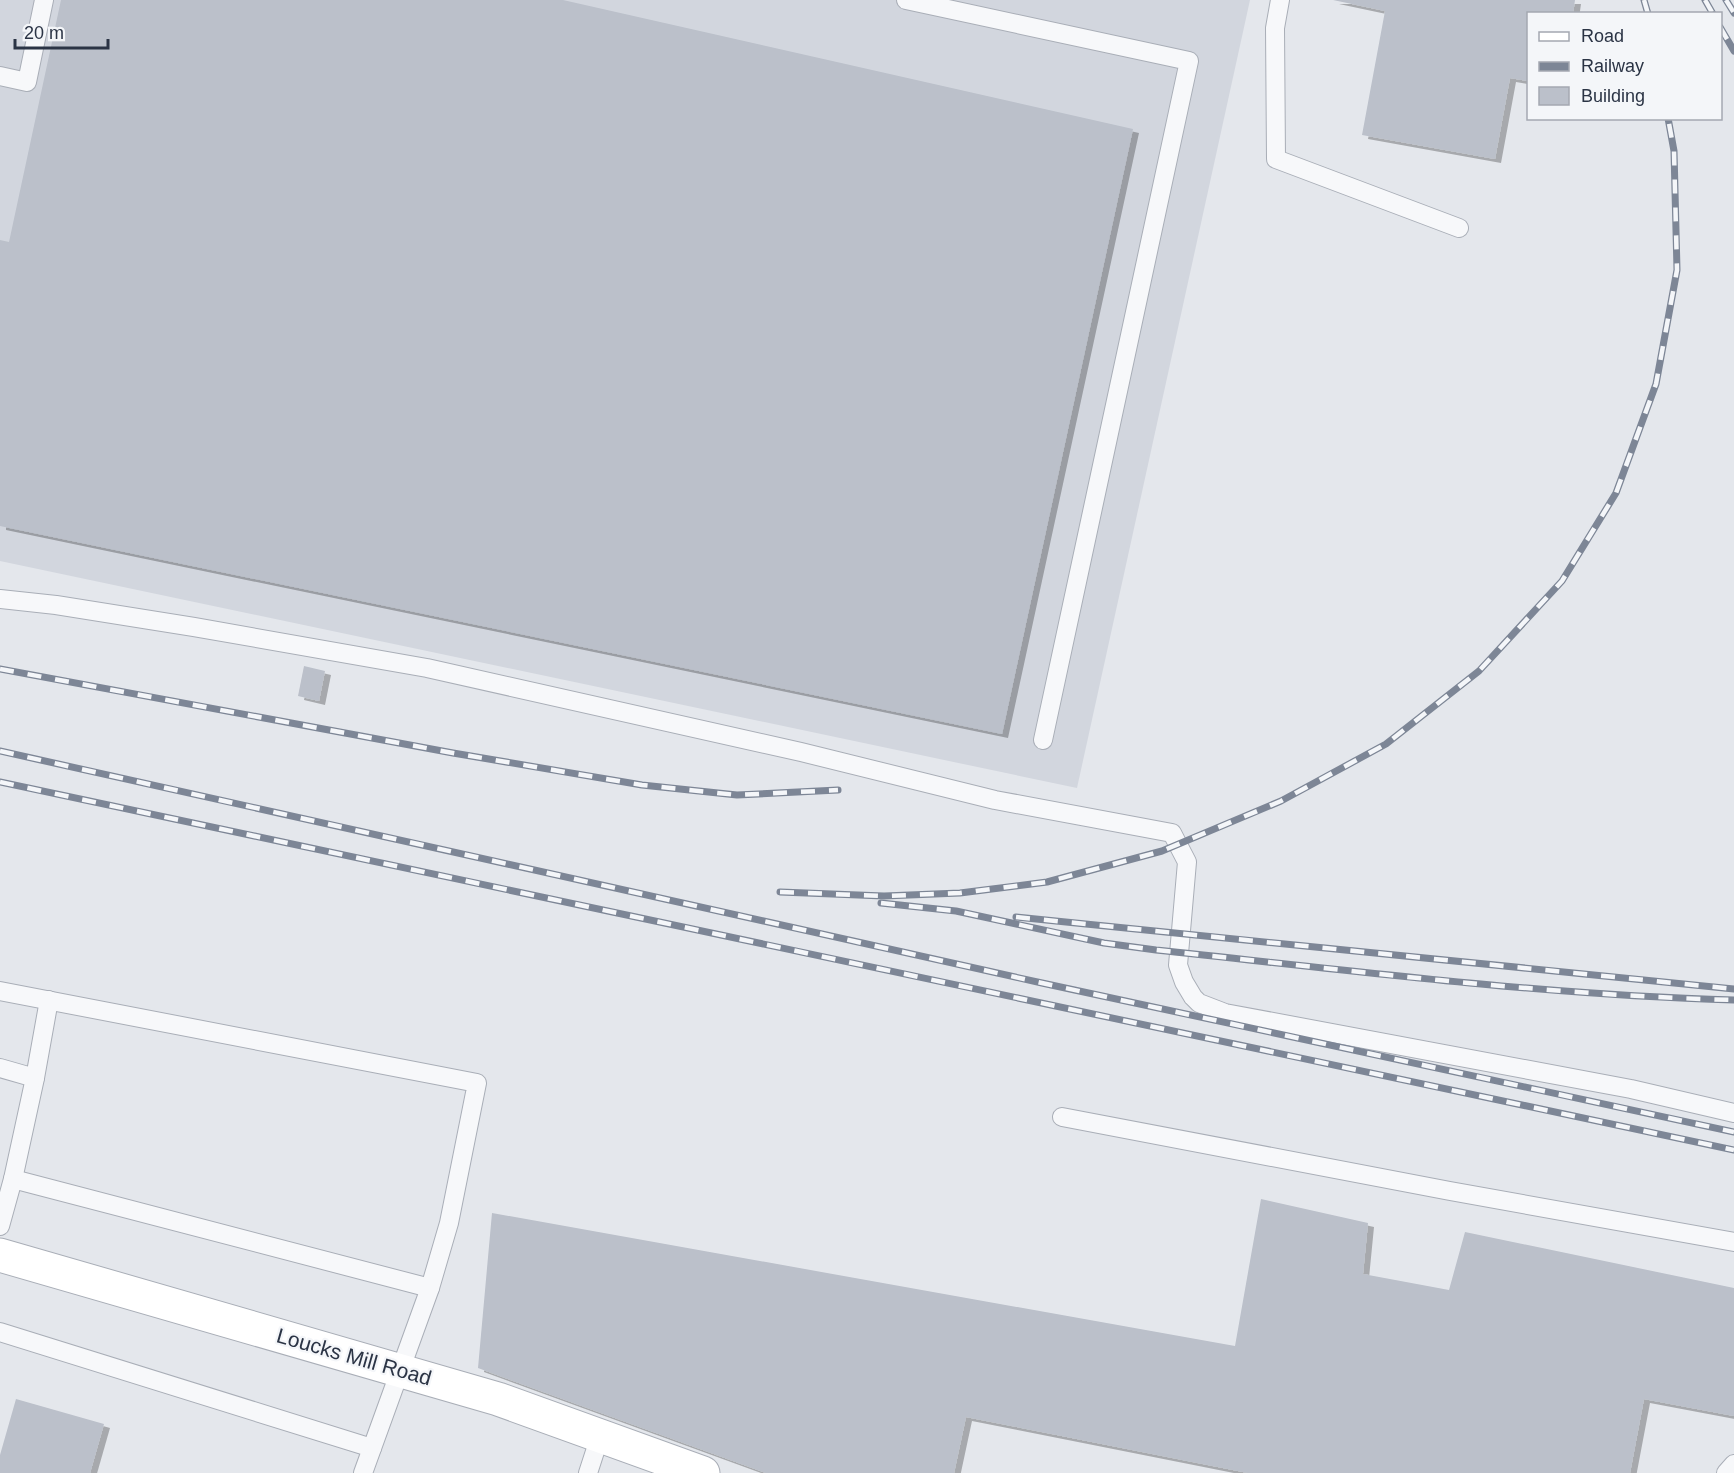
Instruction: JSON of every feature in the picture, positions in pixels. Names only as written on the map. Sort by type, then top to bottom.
[{"type":"street","name":"Loucks Mill Road","points":[[0,1255],[498,1399],[704,1473]]},
{"type":"lane","points":[[0,76],[27,81],[44,0]]},
{"type":"lane","points":[[906,0],[1189,61],[1043,740]]},
{"type":"lane","points":[[1280,0],[1275,28],[1276,159],[1459,228]]},
{"type":"lane","points":[[0,599],[56,605],[183,625],[427,668],[801,752],[995,800],[1172,833],[1187,862],[1178,965],[1184,982],[1199,1003],[1226,1013],[1631,1089],[1734,1113]]},
{"type":"lane","points":[[0,991],[477,1083],[449,1223],[430,1288],[363,1473]]},
{"type":"lane","points":[[0,1226],[13,1179],[35,1078],[49,1000]]},
{"type":"lane","points":[[0,1068],[35,1078]]},
{"type":"lane","points":[[1062,1117],[1734,1242]]},
{"type":"lane","points":[[13,1179],[430,1288]]},
{"type":"lane","points":[[0,1332],[372,1448]]},
{"type":"lane","points":[[588,1473],[600,1436]]},
{"type":"lane","points":[[1726,1473],[1734,1464]]},
{"type":"shaded area","points":[[0,0],[1250,0],[1077,788],[0,561]]},
{"type":"building","points":[[61,0],[563,0],[1133,129],[1002,734],[0,526],[0,240],[9,242]]},
{"type":"building","points":[[1333,0],[1575,0],[1573,12],[1527,12],[1527,81],[1510,78],[1495,159],[1362,135],[1385,11]]},
{"type":"building","points":[[304,666],[325,671],[319,701],[298,696]]},
{"type":"building","points":[[1261,1199],[1368,1223],[1363,1274],[1449,1290],[1465,1232],[1734,1288],[1734,1416],[1644,1399],[1630,1473],[1248,1473],[966,1417],[954,1473],[766,1473],[478,1368],[492,1213],[1235,1346]]},
{"type":"building","points":[[16,1399],[104,1424],[90,1473],[0,1473],[0,1455]]},
{"type":"railway","points":[[1644,0],[1647,12]]},
{"type":"railway","points":[[1705,0],[1712,12]]},
{"type":"railway","points":[[1726,0],[1734,13]]},
{"type":"railway","points":[[1722,30],[1734,51]]},
{"type":"railway","points":[[780,892],[884,896],[960,893],[1047,882],[1162,851],[1281,801],[1386,744],[1479,671],[1562,581],[1616,493],[1656,384],[1677,270],[1674,151],[1668,120]]},
{"type":"railway","points":[[0,669],[453,753],[642,785],[737,795],[838,790]]},
{"type":"railway","points":[[0,751],[1042,983],[1734,1132]]},
{"type":"railway","points":[[0,782],[1734,1150]]},
{"type":"railway","points":[[881,903],[956,911],[1104,943],[1156,950],[1517,987],[1734,1000]]},
{"type":"railway","points":[[1016,917],[1734,989]]}]
